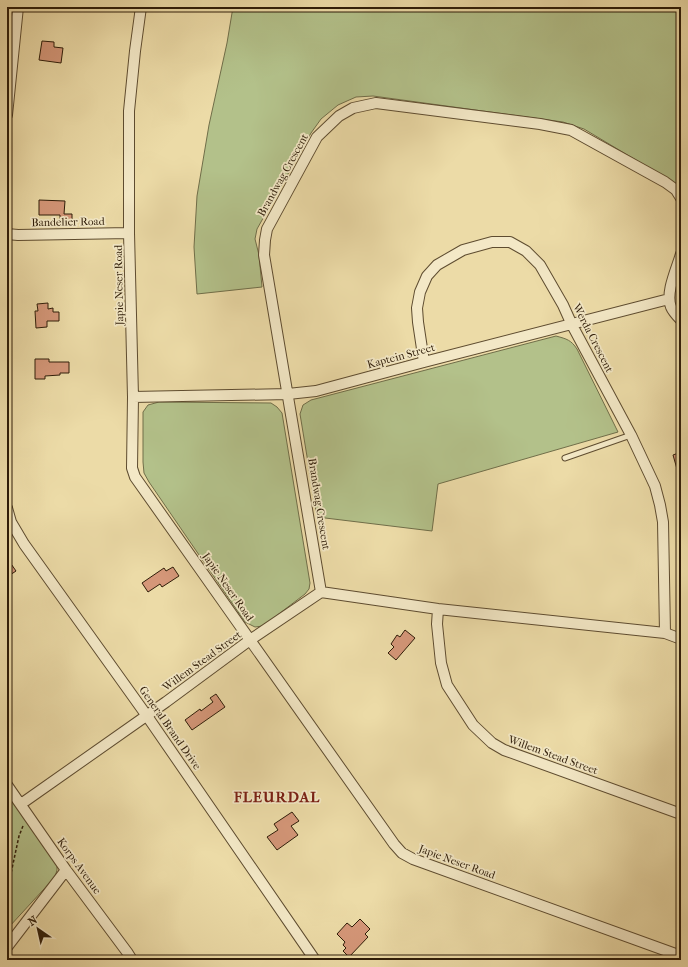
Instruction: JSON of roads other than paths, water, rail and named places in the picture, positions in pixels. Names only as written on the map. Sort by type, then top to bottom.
[{"type":"street","points":[[7,115],[11,41],[18,7]]},
{"type":"street","name":"Japie Neser Road","points":[[141,7],[133,65],[129,111],[129,232],[134,397],[132,468],[135,477],[394,844],[402,852],[413,859],[681,956]]},
{"type":"street","name":"Brandwag Crescent","points":[[321,592],[264,255],[267,229],[317,137],[339,116],[352,108],[376,103],[540,124],[571,130],[665,182],[676,190],[681,198]]},
{"type":"street","name":"Bandelier Road","points":[[7,234],[129,232]]},
{"type":"street","name":"Werda Crescent","points":[[424,362],[417,308],[420,292],[427,276],[437,265],[463,250],[492,242],[510,242],[526,251],[540,265],[563,305],[572,325],[631,435],[655,486],[663,522],[665,633]]},
{"type":"street","points":[[681,254],[669,292],[671,307],[681,320]]},
{"type":"street","name":"Kaptein Street","points":[[134,397],[288,394],[316,391],[669,299]]},
{"type":"street","name":"General Brand Drive","points":[[7,508],[11,522],[24,544],[147,716],[315,960]]},
{"type":"street","points":[[321,592],[438,609],[665,633],[681,639]]},
{"type":"street","name":"Willem Stead Street","points":[[21,804],[147,716],[250,640],[321,592]]},
{"type":"street","name":"Willem Stead Street","points":[[438,609],[437,624],[441,663],[447,685],[473,724],[492,743],[504,750],[681,814]]},
{"type":"street","name":"Korps Avenue","points":[[7,785],[66,870],[132,960]]},
{"type":"street","points":[[8,943],[66,870]]},
{"type":"lane","points":[[565,458],[631,435]]},
{"type":"district","name":"FLEURDAL","points":[[277,797]]}]
